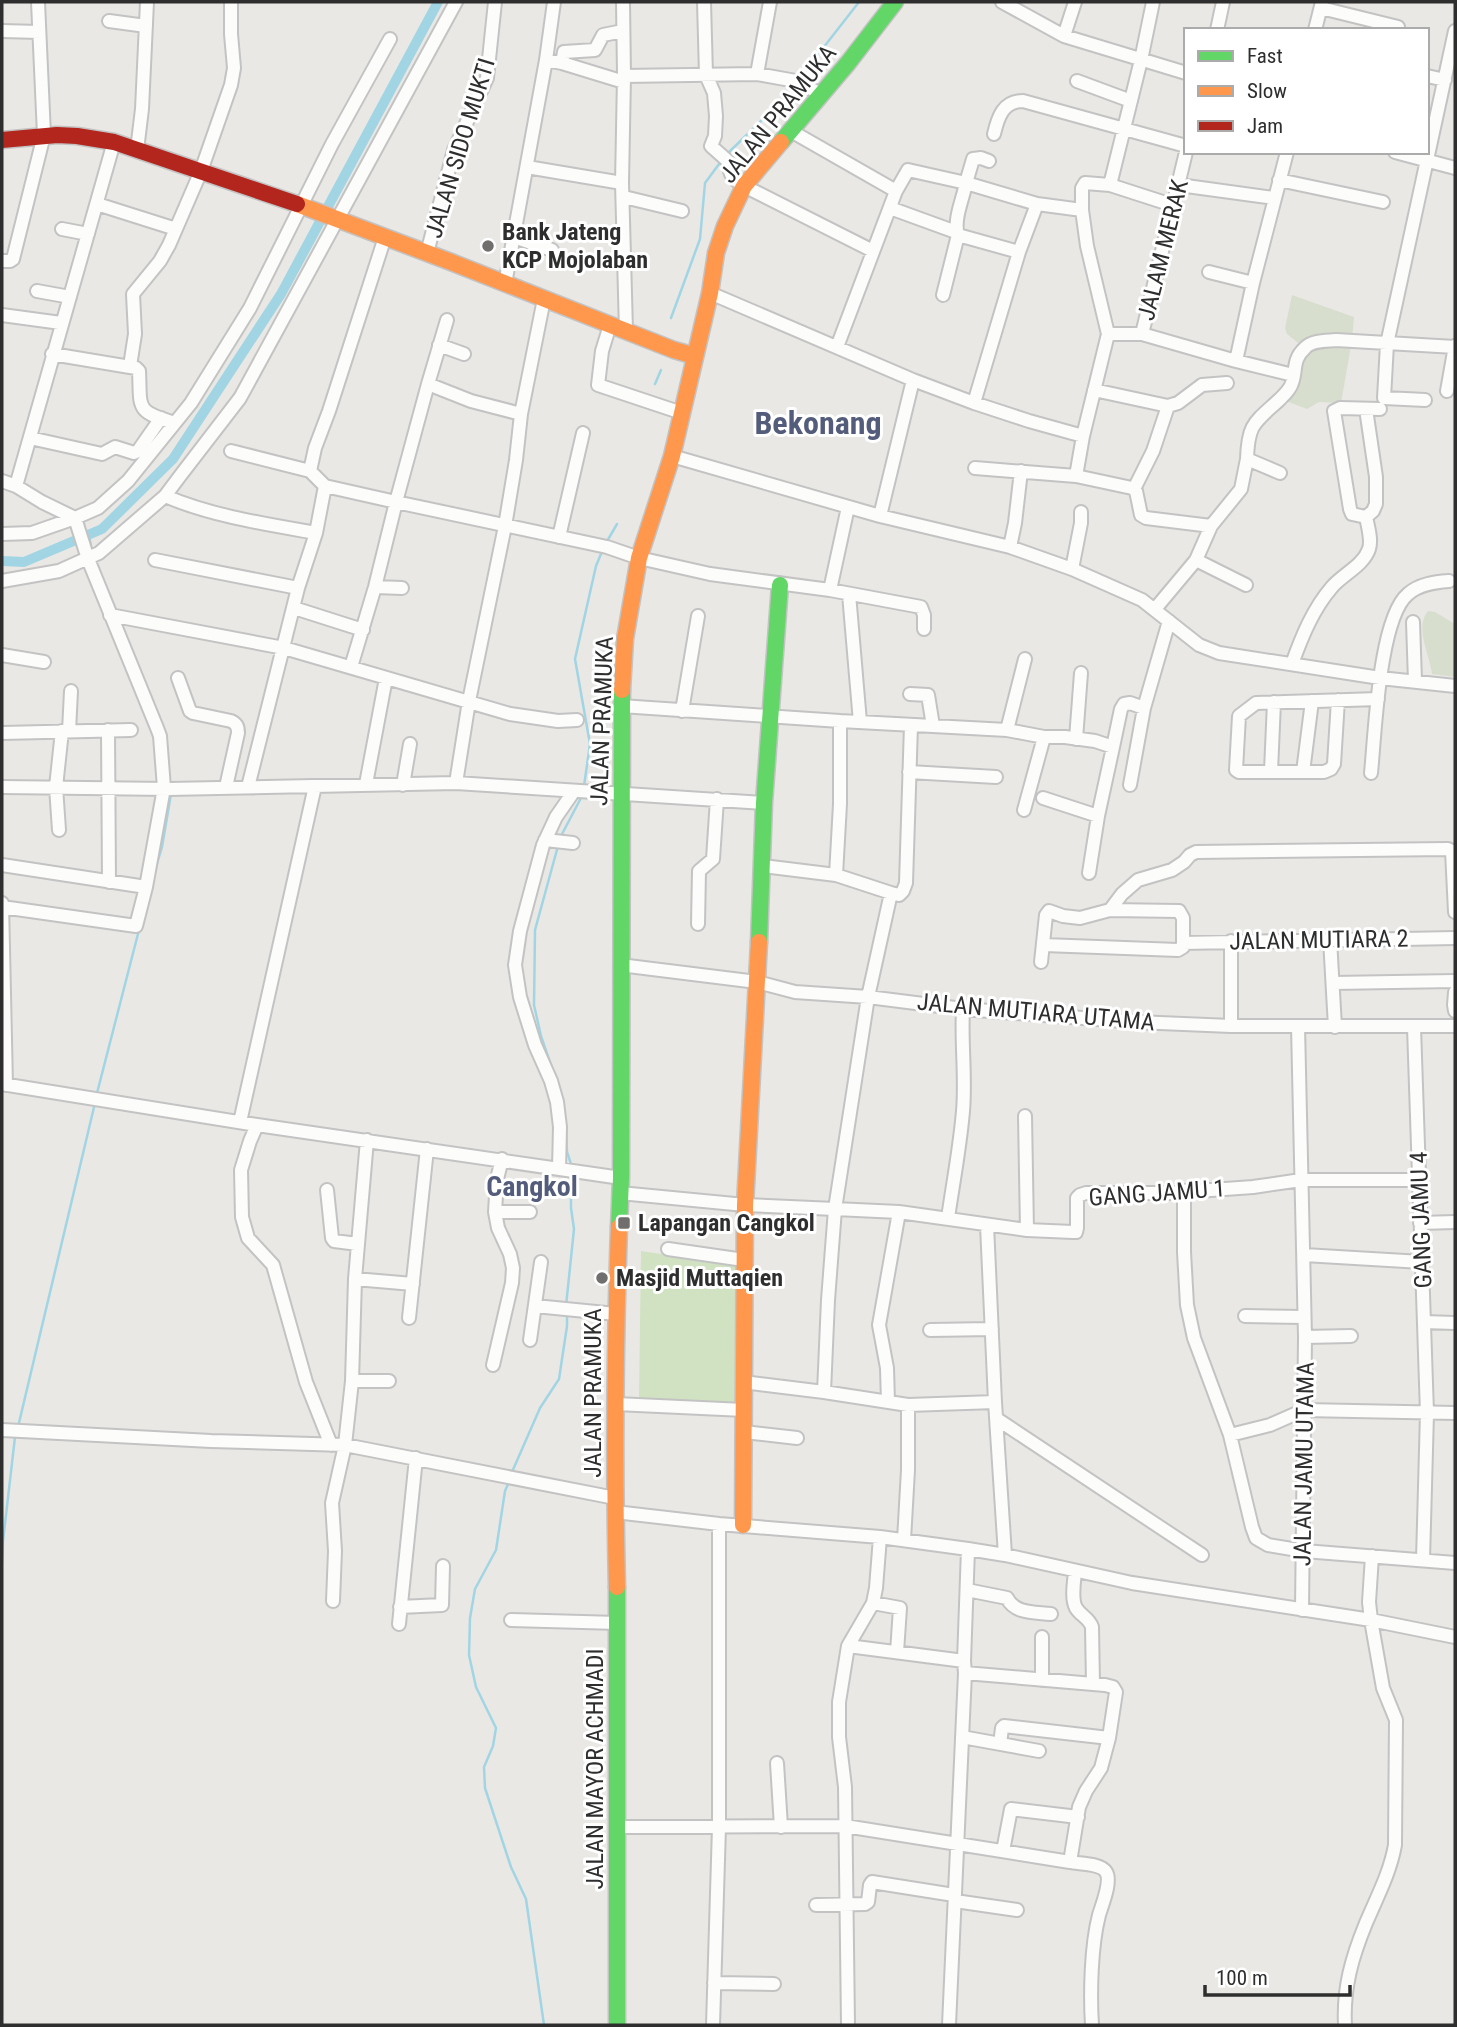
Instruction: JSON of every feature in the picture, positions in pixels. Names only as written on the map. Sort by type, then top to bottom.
[{"type":"main road","name":"JALAN PRAMUKA","points":[[615,1505],[620,1185],[621,706],[625,639],[639,558],[672,456],[710,293],[716,253],[725,226],[744,186],[791,131],[808,87],[848,63],[895,2]]},
{"type":"main road","points":[[2,140],[44,135],[77,136],[114,142],[386,237],[695,356]]},
{"type":"main road","points":[[743,1525],[745,1205],[764,803],[780,584]]},
{"type":"main road","name":"JALAN MAYOR ACHMADI","points":[[615,1505],[618,1623],[617,2025]]},
{"type":"street","points":[[2,261],[13,259],[44,135],[38,2]]},
{"type":"street","points":[[137,150],[142,109],[147,2]]},
{"type":"street","points":[[130,366],[135,334],[133,294],[160,261],[176,229],[201,171],[231,85],[234,68],[231,2]]},
{"type":"street","points":[[2,581],[59,571],[99,553],[165,496],[240,398],[333,218],[456,2]]},
{"type":"street","name":"JALAN SIDO MUKTI","points":[[427,253],[454,150],[487,78],[495,2]]},
{"type":"street","points":[[505,284],[554,2]]},
{"type":"street","points":[[623,2],[622,183],[626,331]]},
{"type":"street","points":[[704,2],[706,75],[715,107],[715,136],[711,146],[729,162],[732,178],[873,251]]},
{"type":"street","points":[[757,74],[770,2]]},
{"type":"street","points":[[1002,2],[1064,36],[1184,72]]},
{"type":"street","points":[[1064,36],[1076,2]]},
{"type":"street","points":[[1110,185],[1153,2]]},
{"type":"street","points":[[1217,28],[1223,2]]},
{"type":"street","points":[[1315,28],[1321,5],[1398,27]]},
{"type":"street","points":[[108,21],[146,26]]},
{"type":"street","points":[[2,31],[39,32]]},
{"type":"street","points":[[562,63],[564,52],[595,50],[603,35],[623,31]]},
{"type":"street","points":[[1429,151],[1455,31]]},
{"type":"street","points":[[2,534],[32,533],[75,519],[98,508],[128,481],[191,403],[250,308],[304,207],[332,144],[390,39]]},
{"type":"street","points":[[546,60],[624,79],[757,74],[808,87]]},
{"type":"street","points":[[1429,76],[1445,80]]},
{"type":"street","points":[[1077,81],[1131,101]]},
{"type":"street","points":[[994,134],[1004,108],[1016,101],[1023,101],[1184,145]]},
{"type":"street","points":[[791,131],[896,191]]},
{"type":"street","points":[[16,486],[114,142]]},
{"type":"street","name":"JALAM MERAK","points":[[1186,154],[1142,334],[1293,375]]},
{"type":"street","points":[[1236,361],[1286,154]]},
{"type":"street","points":[[1403,154],[1455,169]]},
{"type":"street","points":[[1425,400],[1384,398],[1387,344],[1428,154]]},
{"type":"street","points":[[943,295],[973,159],[989,161]]},
{"type":"street","points":[[527,167],[622,183]]},
{"type":"street","points":[[838,347],[896,191],[910,169],[1037,204],[1082,210]]},
{"type":"street","points":[[1279,180],[1383,202]]},
{"type":"street","points":[[1076,476],[1108,334],[1087,246],[1082,188],[1085,183],[1110,185],[1172,205]]},
{"type":"street","points":[[1179,185],[1274,198]]},
{"type":"street","points":[[624,198],[682,211]]},
{"type":"street","points":[[97,204],[176,229]]},
{"type":"street","points":[[974,403],[1019,252],[1037,204]]},
{"type":"street","points":[[890,208],[1019,252]]},
{"type":"street","points":[[62,229],[88,234]]},
{"type":"street","points":[[310,471],[386,237]]},
{"type":"street","points":[[514,237],[552,250]]},
{"type":"street","points":[[1209,272],[1253,283]]},
{"type":"street","points":[[37,291],[70,297]]},
{"type":"street","points":[[710,293],[914,380],[1028,421],[1083,436]]},
{"type":"street","points":[[456,783],[469,701],[505,526],[521,414],[544,299]]},
{"type":"street","points":[[2,315],[61,323]]},
{"type":"street","points":[[351,667],[376,587],[396,502],[447,320]]},
{"type":"street","points":[[610,325],[600,361],[599,386],[682,413]]},
{"type":"street","points":[[1108,334],[1142,334]]},
{"type":"street","points":[[1155,609],[1196,560],[1211,526],[1241,489],[1252,427],[1287,392],[1292,383],[1295,360],[1306,346],[1319,341],[1336,340],[1455,347],[1447,391]]},
{"type":"street","points":[[439,345],[464,354]]},
{"type":"street","points":[[52,354],[136,368],[139,371],[139,402],[142,407],[149,414],[175,423]]},
{"type":"street","points":[[880,516],[914,380]]},
{"type":"street","points":[[1094,390],[1168,406],[1188,397],[1202,385],[1227,383]]},
{"type":"street","points":[[428,384],[471,401],[521,414]]},
{"type":"street","points":[[1168,406],[1153,451],[1134,489],[1141,515],[1146,518],[1211,526]]},
{"type":"street","points":[[1340,408],[1373,409],[1376,504],[1366,517],[1352,514],[1350,509],[1334,411],[1340,408]]},
{"type":"street","points":[[30,438],[102,454],[115,447],[134,453],[161,418]]},
{"type":"street","points":[[559,537],[583,433]]},
{"type":"street","points":[[231,450],[310,471],[325,486],[601,546],[639,558],[710,574],[830,590],[920,607],[924,615],[924,629]]},
{"type":"street","points":[[672,456],[880,516],[1010,547],[1072,569],[1142,600],[1199,645],[1219,653],[1380,678],[1455,686]]},
{"type":"street","points":[[1247,459],[1280,472]]},
{"type":"street","points":[[975,468],[1076,476],[1134,489]]},
{"type":"street","points":[[1010,547],[1021,471]]},
{"type":"street","points":[[2,481],[75,519],[110,615],[158,728],[170,789],[136,926],[2,905],[4,1084]]},
{"type":"street","points":[[248,787],[298,588],[316,533],[325,486]]},
{"type":"street","points":[[165,496],[186,505],[316,533]]},
{"type":"street","points":[[830,590],[848,507]]},
{"type":"street","points":[[1072,569],[1082,523],[1081,512]]},
{"type":"street","points":[[1292,664],[1320,602],[1335,583],[1365,558],[1371,546],[1366,517]]},
{"type":"street","points":[[155,560],[298,588]]},
{"type":"street","points":[[1196,560],[1246,585]]},
{"type":"street","points":[[1371,774],[1380,678],[1390,623],[1397,607],[1408,593],[1422,586],[1449,580]]},
{"type":"street","points":[[376,587],[402,589]]},
{"type":"street","points":[[849,594],[860,722]]},
{"type":"street","points":[[294,608],[363,630]]},
{"type":"street","points":[[110,615],[284,648],[520,716],[558,721],[577,720]]},
{"type":"street","points":[[682,711],[698,616]]},
{"type":"street","points":[[1130,785],[1144,708],[1169,621]]},
{"type":"street","points":[[1413,622],[1415,681]]},
{"type":"street","points":[[2,655],[44,662]]},
{"type":"street","points":[[1007,730],[1025,659]]},
{"type":"street","points":[[1076,739],[1081,673]]},
{"type":"street","points":[[178,678],[190,711],[231,721],[237,727],[226,788]]},
{"type":"street","points":[[366,785],[386,678]]},
{"type":"street","points":[[59,830],[56,787],[71,691]]},
{"type":"street","points":[[910,694],[928,695],[933,726]]},
{"type":"street","points":[[1338,700],[1335,764],[1331,769],[1324,772],[1239,772],[1235,766],[1239,716],[1256,703],[1274,702],[1338,700],[1378,699]]},
{"type":"street","points":[[1303,772],[1312,701]]},
{"type":"street","points":[[1271,771],[1274,702]]},
{"type":"street","points":[[1089,873],[1121,709],[1124,704],[1130,703],[1144,708]]},
{"type":"street","points":[[621,706],[1007,730],[1044,737],[1095,741],[1113,747]]},
{"type":"street","points":[[836,875],[841,721]]},
{"type":"street","points":[[763,866],[836,875],[899,895],[906,883],[911,725]]},
{"type":"street","points":[[108,730],[109,881]]},
{"type":"street","points":[[2,733],[131,730]]},
{"type":"street","points":[[1024,810],[1044,737]]},
{"type":"street","points":[[403,785],[410,744]]},
{"type":"street","points":[[909,772],[996,777]]},
{"type":"street","points":[[2,787],[170,789],[456,783],[764,803]]},
{"type":"street","points":[[240,1122],[315,786]]},
{"type":"street","points":[[568,1170],[557,1102],[520,997],[516,965],[527,901],[545,840],[556,817],[580,791]]},
{"type":"street","points":[[1043,798],[1098,816]]},
{"type":"street","points":[[698,924],[699,871],[713,859],[717,799]]},
{"type":"street","points":[[545,840],[573,843]]},
{"type":"street","points":[[1110,910],[1122,894],[1138,880],[1172,870],[1196,852],[1442,848],[1451,851],[1455,912]]},
{"type":"street","points":[[2,866],[146,887]]},
{"type":"street","points":[[824,1392],[835,1209],[867,997],[891,893]]},
{"type":"street","points":[[1041,962],[1045,915],[1049,911],[1080,918],[1110,910],[1179,911],[1183,918],[1184,943]]},
{"type":"street","name":"JALAN MUTIARA 2","points":[[1044,945],[1181,950],[1184,943],[1455,938]]},
{"type":"street","points":[[1331,939],[1335,1027]]},
{"type":"street","points":[[1231,942],[1231,1026]]},
{"type":"street","name":"JALAN MUTIARA UTAMA","points":[[620,965],[757,982],[795,992],[867,997],[963,1009],[1136,1022],[1231,1026],[1455,1026]]},
{"type":"street","points":[[1333,983],[1455,981]]},
{"type":"street","points":[[1455,992],[1455,1011]]},
{"type":"street","points":[[948,1218],[963,1110],[963,1009]]},
{"type":"street","name":"JALAN JAMU UTAMA","points":[[1298,1026],[1306,1337],[1302,1610]]},
{"type":"street","name":"GANG JAMU 4","points":[[1413,1027],[1427,1413],[1423,1560]]},
{"type":"street","name":"GANG JAMU 1","points":[[4,1084],[257,1125],[502,1159],[568,1170],[620,1185],[745,1205],[899,1212],[1027,1230],[1076,1232],[1077,1198],[1086,1193],[1253,1187],[1301,1180],[1419,1180]]},
{"type":"street","points":[[1025,1116],[1027,1230]]},
{"type":"street","points":[[257,1125],[241,1170],[242,1217],[248,1238],[272,1265],[306,1382],[331,1445]]},
{"type":"street","points":[[332,1601],[335,1551],[332,1503],[345,1445],[352,1381],[355,1279],[367,1140]]},
{"type":"street","points":[[409,1318],[427,1149]]},
{"type":"street","points":[[493,1365],[513,1268],[495,1212],[497,1179],[502,1159]]},
{"type":"street","points":[[327,1190],[333,1240],[358,1244]]},
{"type":"street","points":[[1184,1191],[1187,1306],[1194,1338],[1230,1435],[1256,1538],[1268,1545],[1304,1551],[1455,1563]]},
{"type":"street","points":[[495,1212],[530,1212]]},
{"type":"street","points":[[888,1402],[887,1368],[879,1325],[899,1212]]},
{"type":"street","points":[[1420,1223],[1455,1222]]},
{"type":"street","points":[[987,1225],[1005,1555]]},
{"type":"street","points":[[668,1249],[744,1260]]},
{"type":"street","points":[[1304,1255],[1422,1262]]},
{"type":"street","points":[[530,1340],[541,1262]]},
{"type":"street","points":[[355,1279],[413,1284]]},
{"type":"street","points":[[535,1306],[616,1314]]},
{"type":"street","points":[[1245,1316],[1304,1317]]},
{"type":"street","points":[[1424,1322],[1455,1323]]},
{"type":"street","points":[[930,1329],[992,1329]]},
{"type":"street","points":[[1306,1337],[1351,1336]]},
{"type":"street","points":[[352,1381],[389,1381]]},
{"type":"street","points":[[743,1382],[908,1405],[995,1402]]},
{"type":"street","points":[[616,1404],[744,1410]]},
{"type":"street","points":[[904,1540],[908,1405]]},
{"type":"street","points":[[1230,1435],[1270,1425],[1304,1410],[1455,1413]]},
{"type":"street","points":[[997,1419],[1202,1555]]},
{"type":"street","points":[[12,1431],[345,1445],[509,1477],[615,1505],[719,1524],[880,1537],[968,1549],[1132,1583],[1371,1620],[1455,1637]]},
{"type":"street","points":[[744,1432],[797,1438]]},
{"type":"street","points":[[398,1624],[416,1458]]},
{"type":"street","points":[[713,2025],[719,1827],[719,1524]]},
{"type":"street","points":[[848,2025],[831,1905],[845,1826],[839,1702],[848,1646],[873,1602],[880,1537]]},
{"type":"street","points":[[949,2025],[968,1549]]},
{"type":"street","points":[[1345,2025],[1346,1984],[1366,1924],[1392,1863],[1395,1845],[1396,1720],[1383,1688],[1371,1620],[1369,1602],[1372,1556]]},
{"type":"street","points":[[400,1607],[442,1605],[443,1566]]},
{"type":"street","points":[[1075,1572],[1075,1604],[1092,1627],[1093,1684]]},
{"type":"street","points":[[967,1590],[1007,1598],[1012,1607],[1018,1610],[1051,1614]]},
{"type":"street","points":[[873,1602],[900,1608],[897,1652]]},
{"type":"street","points":[[511,1620],[618,1623]]},
{"type":"street","points":[[1042,1637],[1042,1680]]},
{"type":"street","points":[[848,1646],[897,1652],[1042,1680],[1112,1687],[1116,1692],[1109,1738],[1101,1768],[1079,1807],[1070,1863]]},
{"type":"street","points":[[1000,1744],[1004,1726],[1109,1738]]},
{"type":"street","points":[[962,1737],[1038,1751]]},
{"type":"street","points":[[777,1763],[780,1827]]},
{"type":"street","points":[[1003,1851],[1011,1808],[1078,1817]]},
{"type":"street","points":[[618,1827],[845,1826],[1099,1867],[1106,1872],[1108,1881],[1098,1919],[1093,1967],[1092,2025]]},
{"type":"street","points":[[831,1905],[866,1903],[872,1882],[1017,1910]]},
{"type":"street","points":[[714,1983],[774,1984]]},
{"type":"green space","points":[[1292,295],[1354,317],[1352,340],[1302,346],[1287,334],[1285,328]]},
{"type":"green space","points":[[1320,344],[1351,346],[1341,403],[1319,402],[1307,409],[1283,400],[1296,392],[1304,357]]},
{"type":"green space","points":[[1428,611],[1435,612],[1455,624],[1455,677],[1432,674],[1422,625]]},
{"type":"green space","name":"Lapangan Cangkol","points":[[641,1251],[739,1266],[739,1405],[639,1399]]},
{"type":"waterway","points":[[2,561],[24,562],[102,529],[173,459],[281,294],[438,2]]},
{"type":"waterway","points":[[801,81],[809,66],[859,2]]},
{"type":"waterway","points":[[726,155],[797,86]]},
{"type":"waterway","points":[[671,318],[700,239],[705,183],[722,160]]},
{"type":"waterway","points":[[655,384],[661,370]]},
{"type":"waterway","points":[[606,543],[617,524]]},
{"type":"waterway","points":[[89,535],[91,547]]},
{"type":"waterway","points":[[584,786],[590,744],[575,659],[596,566],[603,549]]},
{"type":"waterway","points":[[155,870],[162,847],[171,794]]},
{"type":"waterway","points":[[561,836],[582,796]]},
{"type":"waterway","points":[[553,1071],[534,1005],[535,930],[558,846]]},
{"type":"waterway","points":[[96,1097],[139,930]]},
{"type":"waterway","points":[[18,1427],[95,1103]]},
{"type":"waterway","points":[[566,1129],[567,1152],[572,1167]]},
{"type":"waterway","points":[[566,1306],[574,1229],[571,1173]]},
{"type":"waterway","points":[[512,1472],[540,1408],[559,1379],[567,1312]]},
{"type":"waterway","points":[[2,1562],[15,1437]]},
{"type":"waterway","points":[[509,1482],[505,1491],[496,1550],[475,1589],[470,1618],[469,1655],[476,1687],[496,1728],[493,1746],[484,1767],[485,1788],[511,1867],[526,1899],[544,2025]]},
{"type":"traffic: fast","points":[[781,142],[895,2]]},
{"type":"traffic: fast","points":[[759,942],[764,803],[780,585]]},
{"type":"traffic: fast","points":[[619,1227],[622,690]]},
{"type":"traffic: fast","points":[[617,1587],[617,2025]]},
{"type":"traffic: slow","points":[[622,690],[625,639],[639,558],[672,456],[710,293],[716,253],[725,226],[744,186],[781,142]]},
{"type":"traffic: slow","points":[[297,204],[695,356]]},
{"type":"traffic: slow","points":[[743,1525],[745,1205],[759,942]]},
{"type":"traffic: slow","points":[[617,1587],[615,1407],[619,1227]]},
{"type":"traffic: jam","points":[[2,140],[57,135],[114,142],[297,204]]},
{"type":"place","name":"Bank Jateng KCP Mojolaban","points":[[488,246]]},
{"type":"place","name":"Lapangan Cangkol","points":[[624,1223]]},
{"type":"place","name":"Masjid Muttaqien","points":[[602,1278]]},
{"type":"district","name":"Bekonang","points":[[818,423]]},
{"type":"district","name":"Cangkol","points":[[532,1186]]}]
